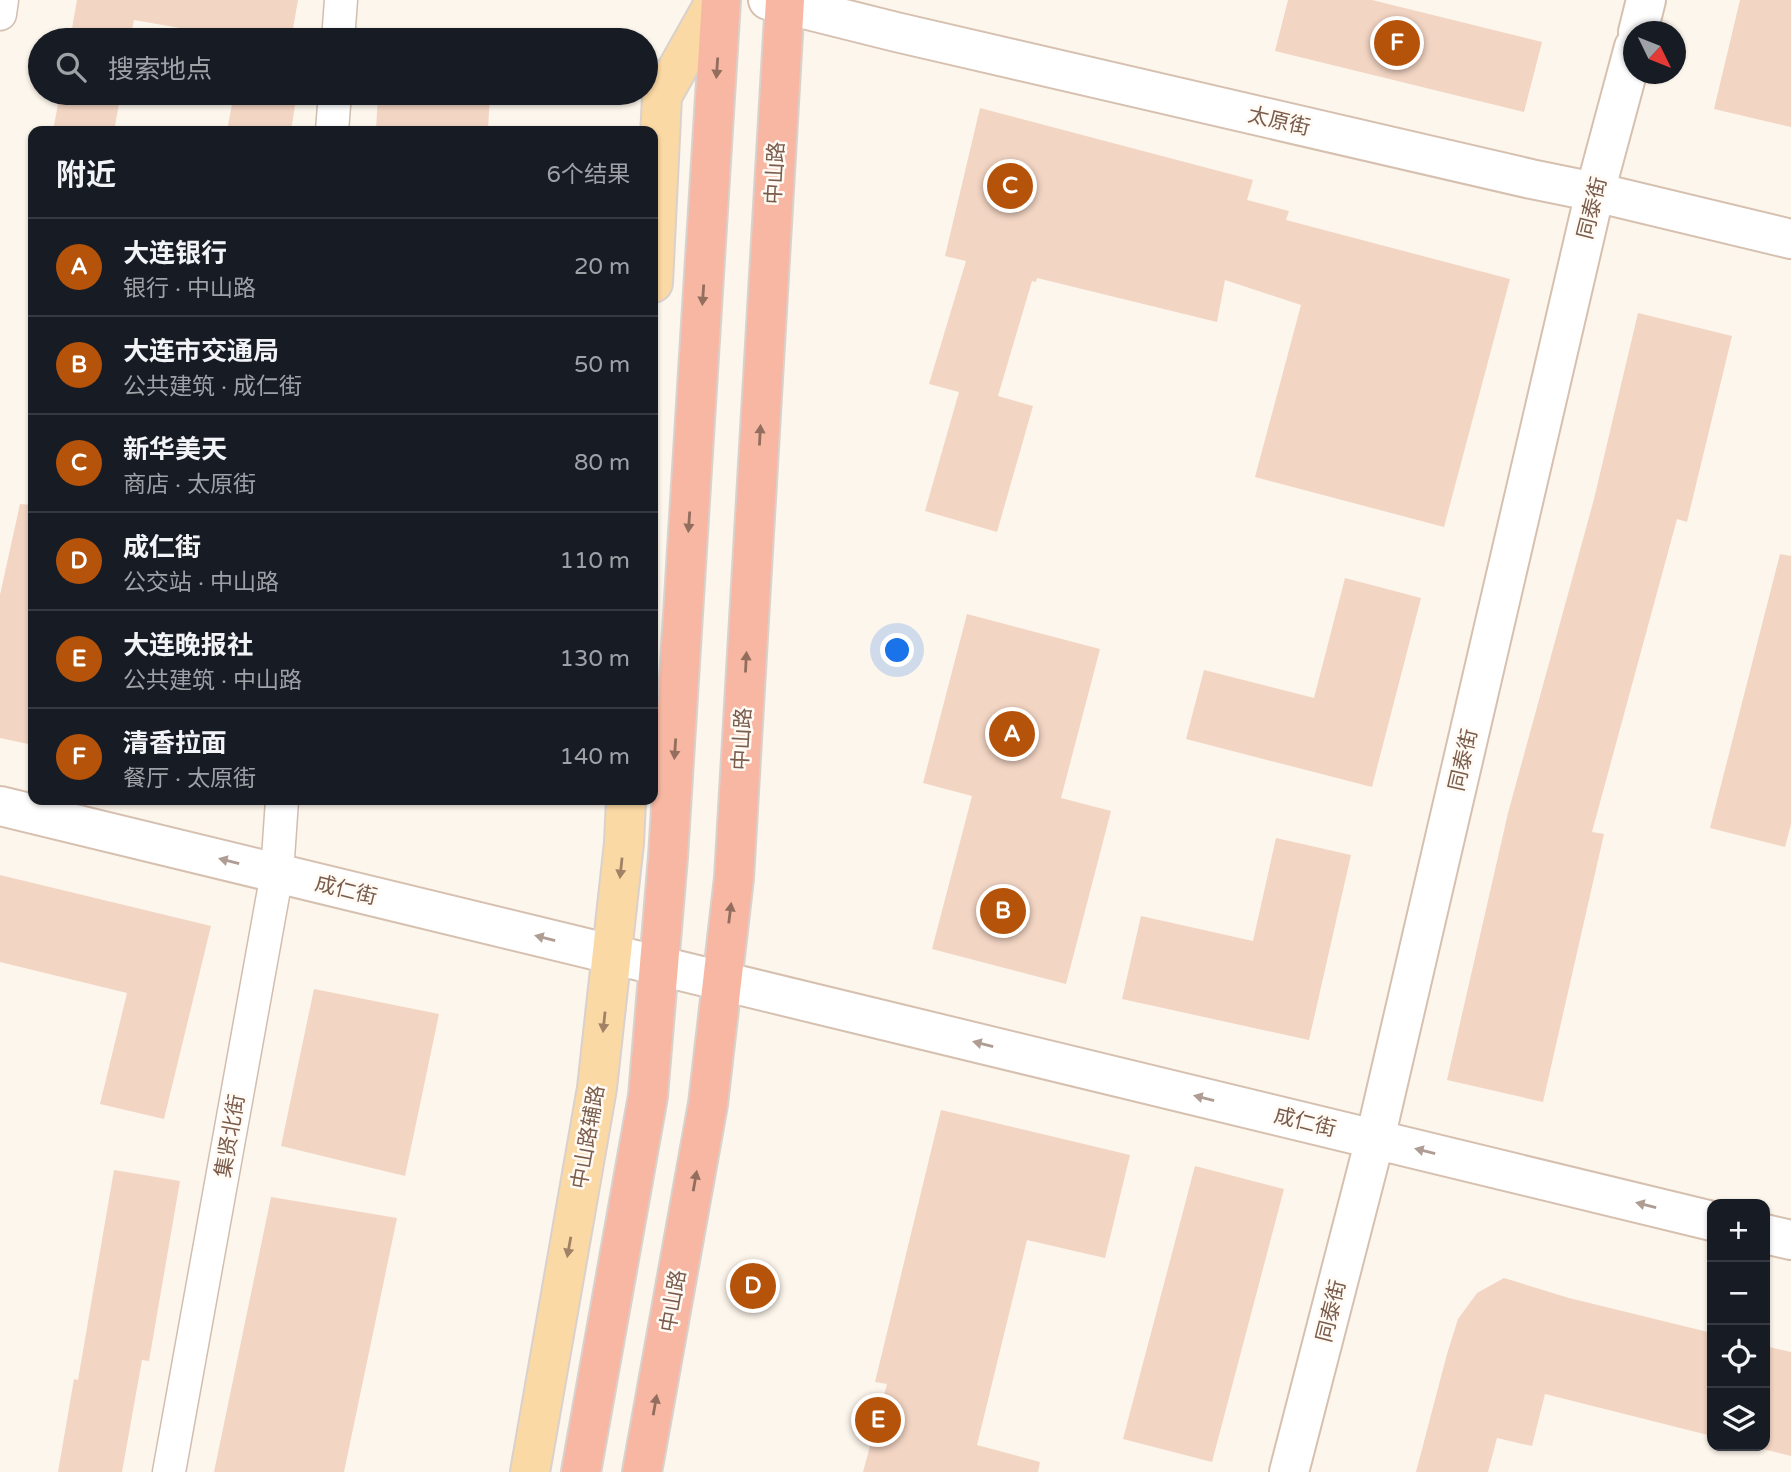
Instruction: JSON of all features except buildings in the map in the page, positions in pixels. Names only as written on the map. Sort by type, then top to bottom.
[{"type":"highway","points":[[581,1472],[648,1096],[668,857],[722,0]]},
{"type":"highway","name":"中山路","points":[[642,1472],[708,1104],[734,878],[779,2]]},
{"type":"main road","points":[[658,179],[662,96],[716,0]]},
{"type":"main road","name":"中山路辅路","points":[[530,1472],[597,1088],[626,805]]},
{"type":"street","points":[[0,14],[2,0]]},
{"type":"street","points":[[339,28],[341,0]]},
{"type":"street","points":[[1641,21],[1646,0]]},
{"type":"street","name":"太原街","points":[[779,2],[1791,239]]},
{"type":"street","name":"同泰街","points":[[1289,1472],[1375,1139],[1595,192],[1623,84]]},
{"type":"street","points":[[332,126],[334,105]]},
{"type":"street","name":"集贤北街","points":[[169,1472],[277,873],[282,805]]},
{"type":"street","name":"成仁街","points":[[0,806],[1707,1220]]},
{"type":"street","points":[[1770,1235],[1791,1240]]},
{"type":"place","name":"清香拉面","points":[[1397,43]]},
{"type":"place","name":"新华美天","points":[[1010,186]]},
{"type":"place","name":"大连银行","points":[[1012,734]]},
{"type":"place","name":"大连市交通局","points":[[1003,911]]},
{"type":"place","name":"成仁街","points":[[753,1286]]},
{"type":"place","name":"大连晚报社","points":[[878,1420]]}]
